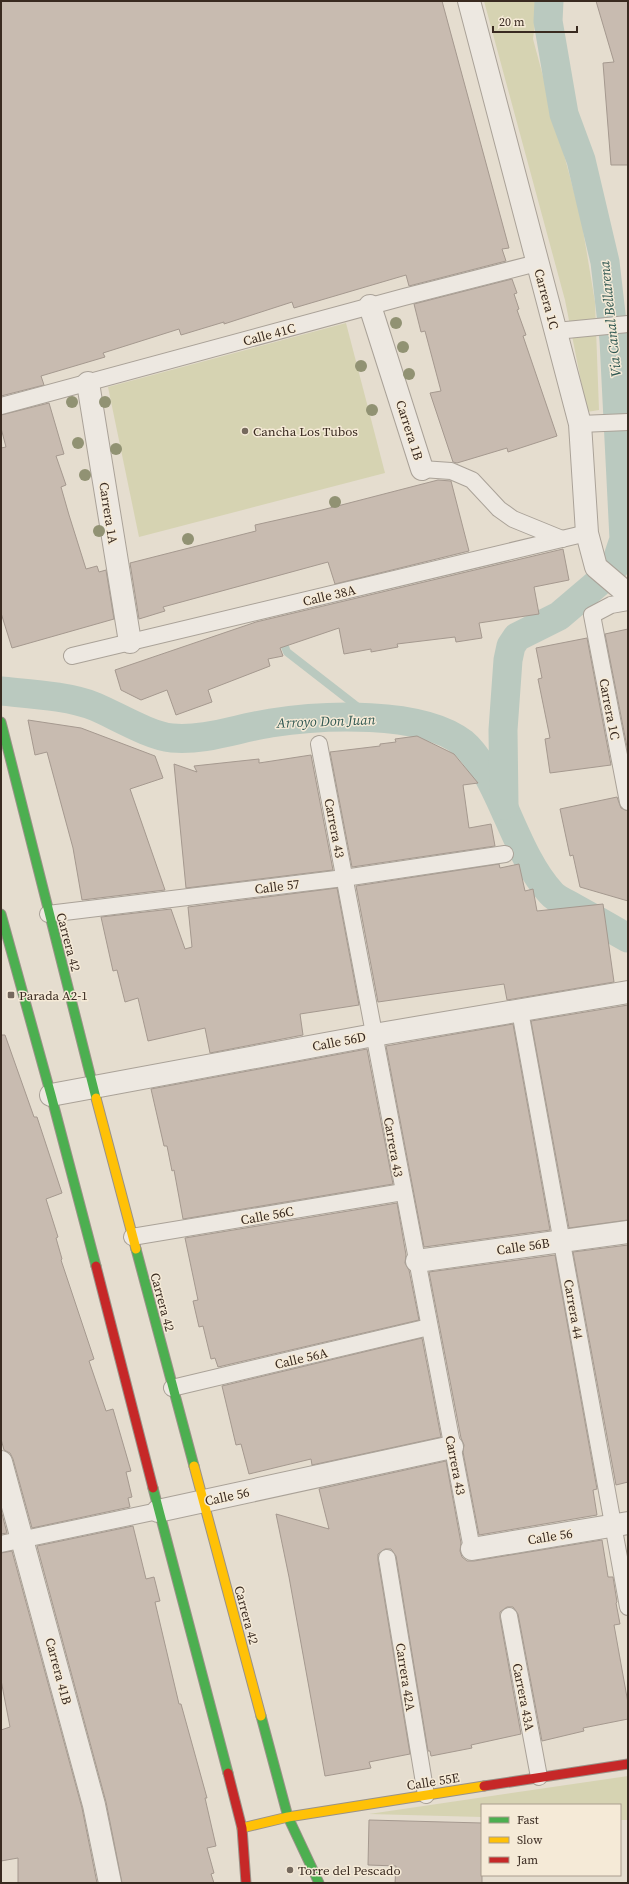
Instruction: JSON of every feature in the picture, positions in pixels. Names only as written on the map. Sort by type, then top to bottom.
[{"type":"street","name":"Carrera 1C","points":[[468,1],[580,424],[587,533],[596,567],[626,594]]},
{"type":"street","name":"Carrera 1B","points":[[370,306],[422,469]]},
{"type":"street","name":"Carrera 1A","points":[[88,383],[130,642]]},
{"type":"street","name":"Carrera 42","points":[[1,722],[48,914],[95,1088],[132,1237],[288,1817],[320,1883]]},
{"type":"street","points":[[2,919],[51,1095],[158,1511],[242,1828],[246,1883]]},
{"type":"street","name":"Calle 56D","points":[[51,1095],[374,1035],[628,992]]},
{"type":"street","name":"Calle 56B","points":[[417,1262],[628,1232]]},
{"type":"street","name":"Calle 56","points":[[158,1511],[452,1447]]},
{"type":"street","name":"Carrera 41B","points":[[1,1462],[94,1805],[110,1883]]},
{"type":"street","name":"Calle 56","points":[[472,1549],[620,1525]]},
{"type":"street","name":"Calle 55E","points":[[242,1828],[288,1817],[628,1764]]},
{"type":"lane","name":"Calle 41C","points":[[1,406],[370,306],[537,263]]},
{"type":"lane","points":[[556,331],[626,325]]},
{"type":"lane","points":[[580,424],[628,422]]},
{"type":"lane","name":"Carrera 1B","points":[[422,469],[451,471],[472,480],[499,509],[513,519],[562,539]]},
{"type":"lane","name":"Calle 38A","points":[[72,656],[587,533]]},
{"type":"lane","name":"Carrera 1C","points":[[626,594],[611,605],[592,615],[628,802]]},
{"type":"lane","name":"Carrera 43","points":[[319,744],[472,1549]]},
{"type":"lane","name":"Calle 57","points":[[48,914],[344,878],[505,854]]},
{"type":"lane","name":"Carrera 44","points":[[520,1011],[561,1241],[620,1525],[628,1607]]},
{"type":"lane","name":"Calle 56C","points":[[132,1237],[403,1192]]},
{"type":"lane","name":"Calle 56A","points":[[172,1388],[430,1327]]},
{"type":"lane","name":"Calle 56","points":[[1,1544],[158,1511]]},
{"type":"lane","name":"Carrera 42A","points":[[387,1558],[426,1795]]},
{"type":"lane","name":"Carrera 43A","points":[[509,1616],[539,1777]]},
{"type":"shaded area","points":[[484,1],[538,1],[533,39],[581,218],[595,302],[599,410],[587,412],[565,300]]},
{"type":"shaded area","name":"Cancha Los Tubos","points":[[346,323],[385,473],[139,537],[108,387]]},
{"type":"shaded area","points":[[628,1776],[628,1820],[621,1820],[621,1804],[481,1804],[481,1817],[369,1814]]},
{"type":"building","points":[[1,1],[442,1],[509,248],[502,249],[506,261],[409,286],[406,275],[294,308],[292,302],[224,324],[224,322],[181,335],[179,329],[103,353],[105,357],[41,376],[44,385],[1,396]]},
{"type":"building","points":[[596,1],[628,1],[628,165],[611,165],[603,63],[614,62]]},
{"type":"building","points":[[512,279],[517,293],[514,294],[519,309],[517,310],[526,335],[523,336],[557,436],[508,452],[507,448],[457,463],[453,462],[430,393],[441,391],[425,331],[421,332],[414,304]]},
{"type":"building","points":[[49,403],[64,454],[56,456],[66,485],[61,487],[69,515],[86,569],[97,566],[99,572],[106,570],[114,619],[12,648],[1,613],[1,448],[6,447],[1,428],[1,415]]},
{"type":"building","points":[[438,480],[451,481],[469,551],[335,584],[328,562],[163,607],[165,611],[139,619],[130,563],[256,531],[255,525],[322,510]]},
{"type":"building","points":[[563,549],[569,580],[534,587],[539,614],[479,623],[482,638],[456,642],[455,637],[397,644],[398,647],[371,652],[371,649],[344,654],[339,628],[280,648],[283,656],[268,659],[270,666],[208,690],[212,702],[176,715],[167,690],[141,700],[121,690],[115,670],[256,622]]},
{"type":"building","points":[[628,629],[628,752],[605,634]]},
{"type":"building","points":[[587,638],[611,765],[550,773],[545,739],[550,738],[538,679],[542,678],[536,648]]},
{"type":"building","points":[[28,720],[81,728],[155,756],[163,778],[130,789],[165,890],[82,900],[73,848],[47,752],[35,755]]},
{"type":"building","points":[[417,736],[454,754],[478,783],[463,785],[469,828],[491,824],[495,846],[352,867],[330,752],[380,746],[380,744],[396,742],[395,739]]},
{"type":"building","points":[[311,755],[333,870],[186,888],[174,764],[197,772],[194,766],[259,759],[259,763]]},
{"type":"building","points":[[617,797],[621,808],[628,811],[628,901],[580,887],[573,855],[570,856],[560,809]]},
{"type":"building","points":[[499,864],[500,868],[519,864],[525,891],[533,889],[537,911],[603,904],[614,982],[507,1000],[504,984],[378,1002],[356,886]]},
{"type":"building","points":[[337,888],[359,1005],[300,1014],[303,1035],[210,1053],[205,1028],[148,1041],[138,998],[125,1002],[117,970],[113,971],[101,917],[171,909],[185,949],[192,947],[188,907]]},
{"type":"building","points":[[628,1005],[628,1220],[569,1228],[531,1021]]},
{"type":"building","points":[[513,1024],[550,1230],[424,1247],[386,1046]]},
{"type":"building","points":[[1,1035],[5,1035],[34,1117],[37,1117],[62,1193],[46,1199],[58,1237],[56,1238],[61,1260],[94,1359],[89,1361],[106,1411],[113,1409],[131,1471],[126,1472],[132,1497],[128,1498],[130,1507],[32,1528],[13,1459],[10,1453],[4,1450],[1,1439]]},
{"type":"building","points":[[367,1049],[393,1184],[183,1219],[174,1170],[172,1171],[167,1146],[164,1146],[151,1089]]},
{"type":"building","points":[[397,1203],[406,1255],[405,1263],[409,1270],[419,1320],[218,1367],[215,1358],[211,1359],[203,1326],[199,1327],[193,1301],[198,1300],[185,1238]]},
{"type":"building","points":[[628,1245],[628,1482],[616,1485],[573,1252]]},
{"type":"building","points":[[555,1255],[597,1489],[593,1490],[597,1515],[479,1535],[463,1452],[464,1445],[461,1438],[429,1272]]},
{"type":"building","points":[[422,1338],[441,1437],[312,1465],[311,1459],[249,1474],[241,1444],[236,1445],[222,1386]]},
{"type":"building","points":[[446,1461],[461,1543],[460,1551],[462,1557],[467,1561],[602,1540],[608,1577],[613,1577],[617,1602],[620,1624],[614,1625],[628,1703],[628,1719],[583,1728],[584,1731],[542,1741],[518,1614],[513,1607],[507,1607],[500,1612],[500,1618],[521,1734],[471,1745],[472,1748],[431,1756],[430,1751],[428,1751],[396,1556],[391,1549],[385,1549],[378,1554],[378,1560],[410,1754],[369,1762],[371,1768],[325,1776],[276,1514],[329,1529],[319,1489]]},
{"type":"building","points":[[1,1510],[7,1533],[1,1534]]},
{"type":"building","points":[[133,1526],[146,1579],[154,1577],[160,1601],[155,1602],[179,1704],[181,1704],[207,1798],[205,1798],[216,1846],[207,1848],[214,1873],[211,1874],[214,1883],[122,1883],[106,1802],[37,1546]]},
{"type":"building","points":[[12,1551],[82,1808],[97,1883],[18,1883],[18,1858],[1,1861],[1,1730],[10,1727],[1,1680],[1,1553]]},
{"type":"building","points":[[369,1820],[481,1823],[482,1883],[395,1883],[396,1866],[368,1865]]},
{"type":"waterway","name":"Via Canal Bellarena","points":[[504,805],[503,730],[508,660],[511,646],[517,637],[559,616],[599,582],[615,566],[624,539],[614,340],[605,262],[581,160],[564,114],[548,21],[549,1]]},
{"type":"waterway","points":[[281,637],[287,652],[372,718]]},
{"type":"waterway","name":"Arroyo Don Juan","points":[[1,691],[50,696],[86,703],[144,730],[172,738],[197,738],[259,725],[292,720],[343,717],[397,720],[422,725],[445,732],[463,743],[481,765],[490,779],[532,867],[551,893],[561,901],[628,938]]},
{"type":"traffic: fast","points":[[1,722],[96,1098]]},
{"type":"traffic: fast","points":[[1,914],[96,1266]]},
{"type":"traffic: fast","points":[[136,1249],[194,1466]]},
{"type":"traffic: fast","points":[[153,1488],[228,1773]]},
{"type":"traffic: fast","points":[[261,1716],[288,1817],[319,1883]]},
{"type":"traffic: slow","points":[[96,1098],[136,1249]]},
{"type":"traffic: slow","points":[[194,1466],[261,1716]]},
{"type":"traffic: slow","points":[[242,1828],[288,1817],[484,1786]]},
{"type":"traffic: jam","points":[[96,1266],[153,1488]]},
{"type":"traffic: jam","points":[[484,1786],[628,1764]]},
{"type":"traffic: jam","points":[[228,1773],[242,1828],[246,1883]]},
{"type":"place","name":"Cancha Los Tubos","points":[[245,431]]},
{"type":"place","name":"Parada A2-1","points":[[11,995]]},
{"type":"place","name":"Torre del Pescado","points":[[290,1870]]}]
